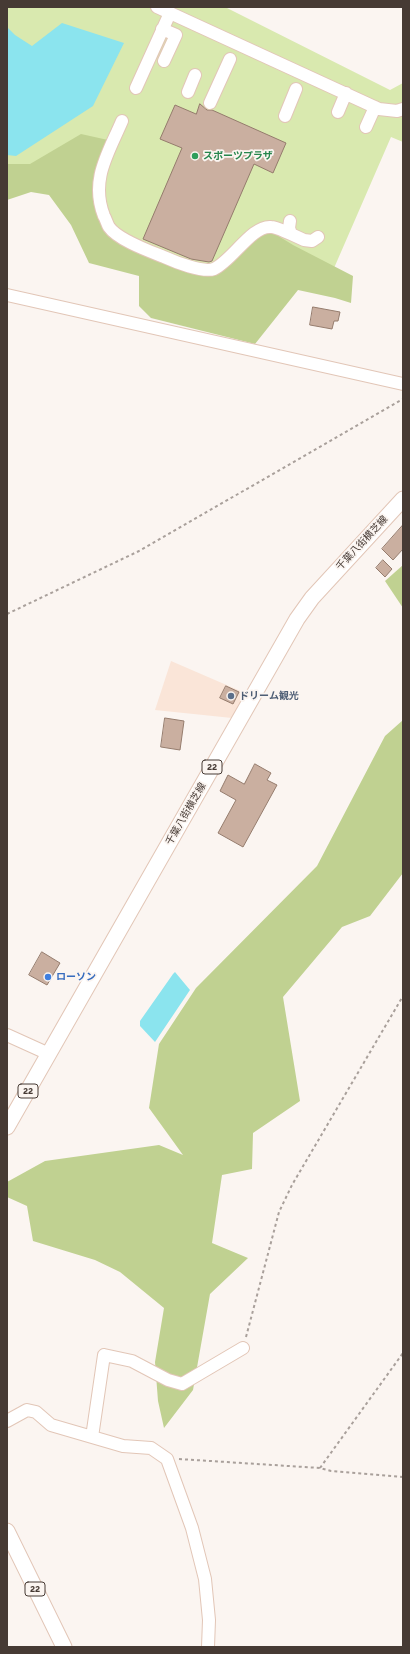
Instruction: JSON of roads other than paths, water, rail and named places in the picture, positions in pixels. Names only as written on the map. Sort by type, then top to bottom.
[{"type":"main road","name":"千葉八街横芝線","points":[[7,1127],[297,619],[316,593],[403,499]]},
{"type":"main road","name":"22","points":[[7,1531],[64,1647]]},
{"type":"street","points":[[157,7],[375,106],[397,111],[403,109]]},
{"type":"street","points":[[136,88],[170,13]]},
{"type":"street","points":[[162,29],[176,35],[164,61]]},
{"type":"street","points":[[210,103],[230,60]]},
{"type":"street","points":[[188,92],[195,75]]},
{"type":"street","points":[[284,116],[296,90]]},
{"type":"street","points":[[338,112],[346,93]]},
{"type":"street","points":[[366,127],[375,106]]},
{"type":"street","points":[[122,121],[103,165],[98,186],[100,204],[109,228],[127,242],[172,260],[201,269],[213,269],[227,259],[260,228],[271,227],[304,240],[312,241],[318,237]]},
{"type":"street","points":[[290,221],[289,228],[291,234]]},
{"type":"street","points":[[7,295],[403,384]]},
{"type":"street","points":[[7,1035],[49,1054]]},
{"type":"street","points":[[92,1437],[104,1355],[132,1361],[168,1380],[182,1384],[243,1348]]},
{"type":"street","points":[[7,1421],[27,1410],[36,1412],[51,1425],[123,1446],[151,1448],[168,1459],[192,1528],[205,1579],[209,1620],[208,1647]]},
{"type":"water","points":[[62,23],[124,43],[93,106],[16,156],[7,155],[7,27],[15,35],[32,46]]},
{"type":"water","points":[[175,972],[190,990],[155,1042],[140,1026],[140,1021]]},
{"type":"place","name":"スポーツプラザ","points":[[195,156]]},
{"type":"place","name":"ドリーム観光","points":[[231,696]]},
{"type":"place","name":"ローソン","points":[[48,977]]}]
